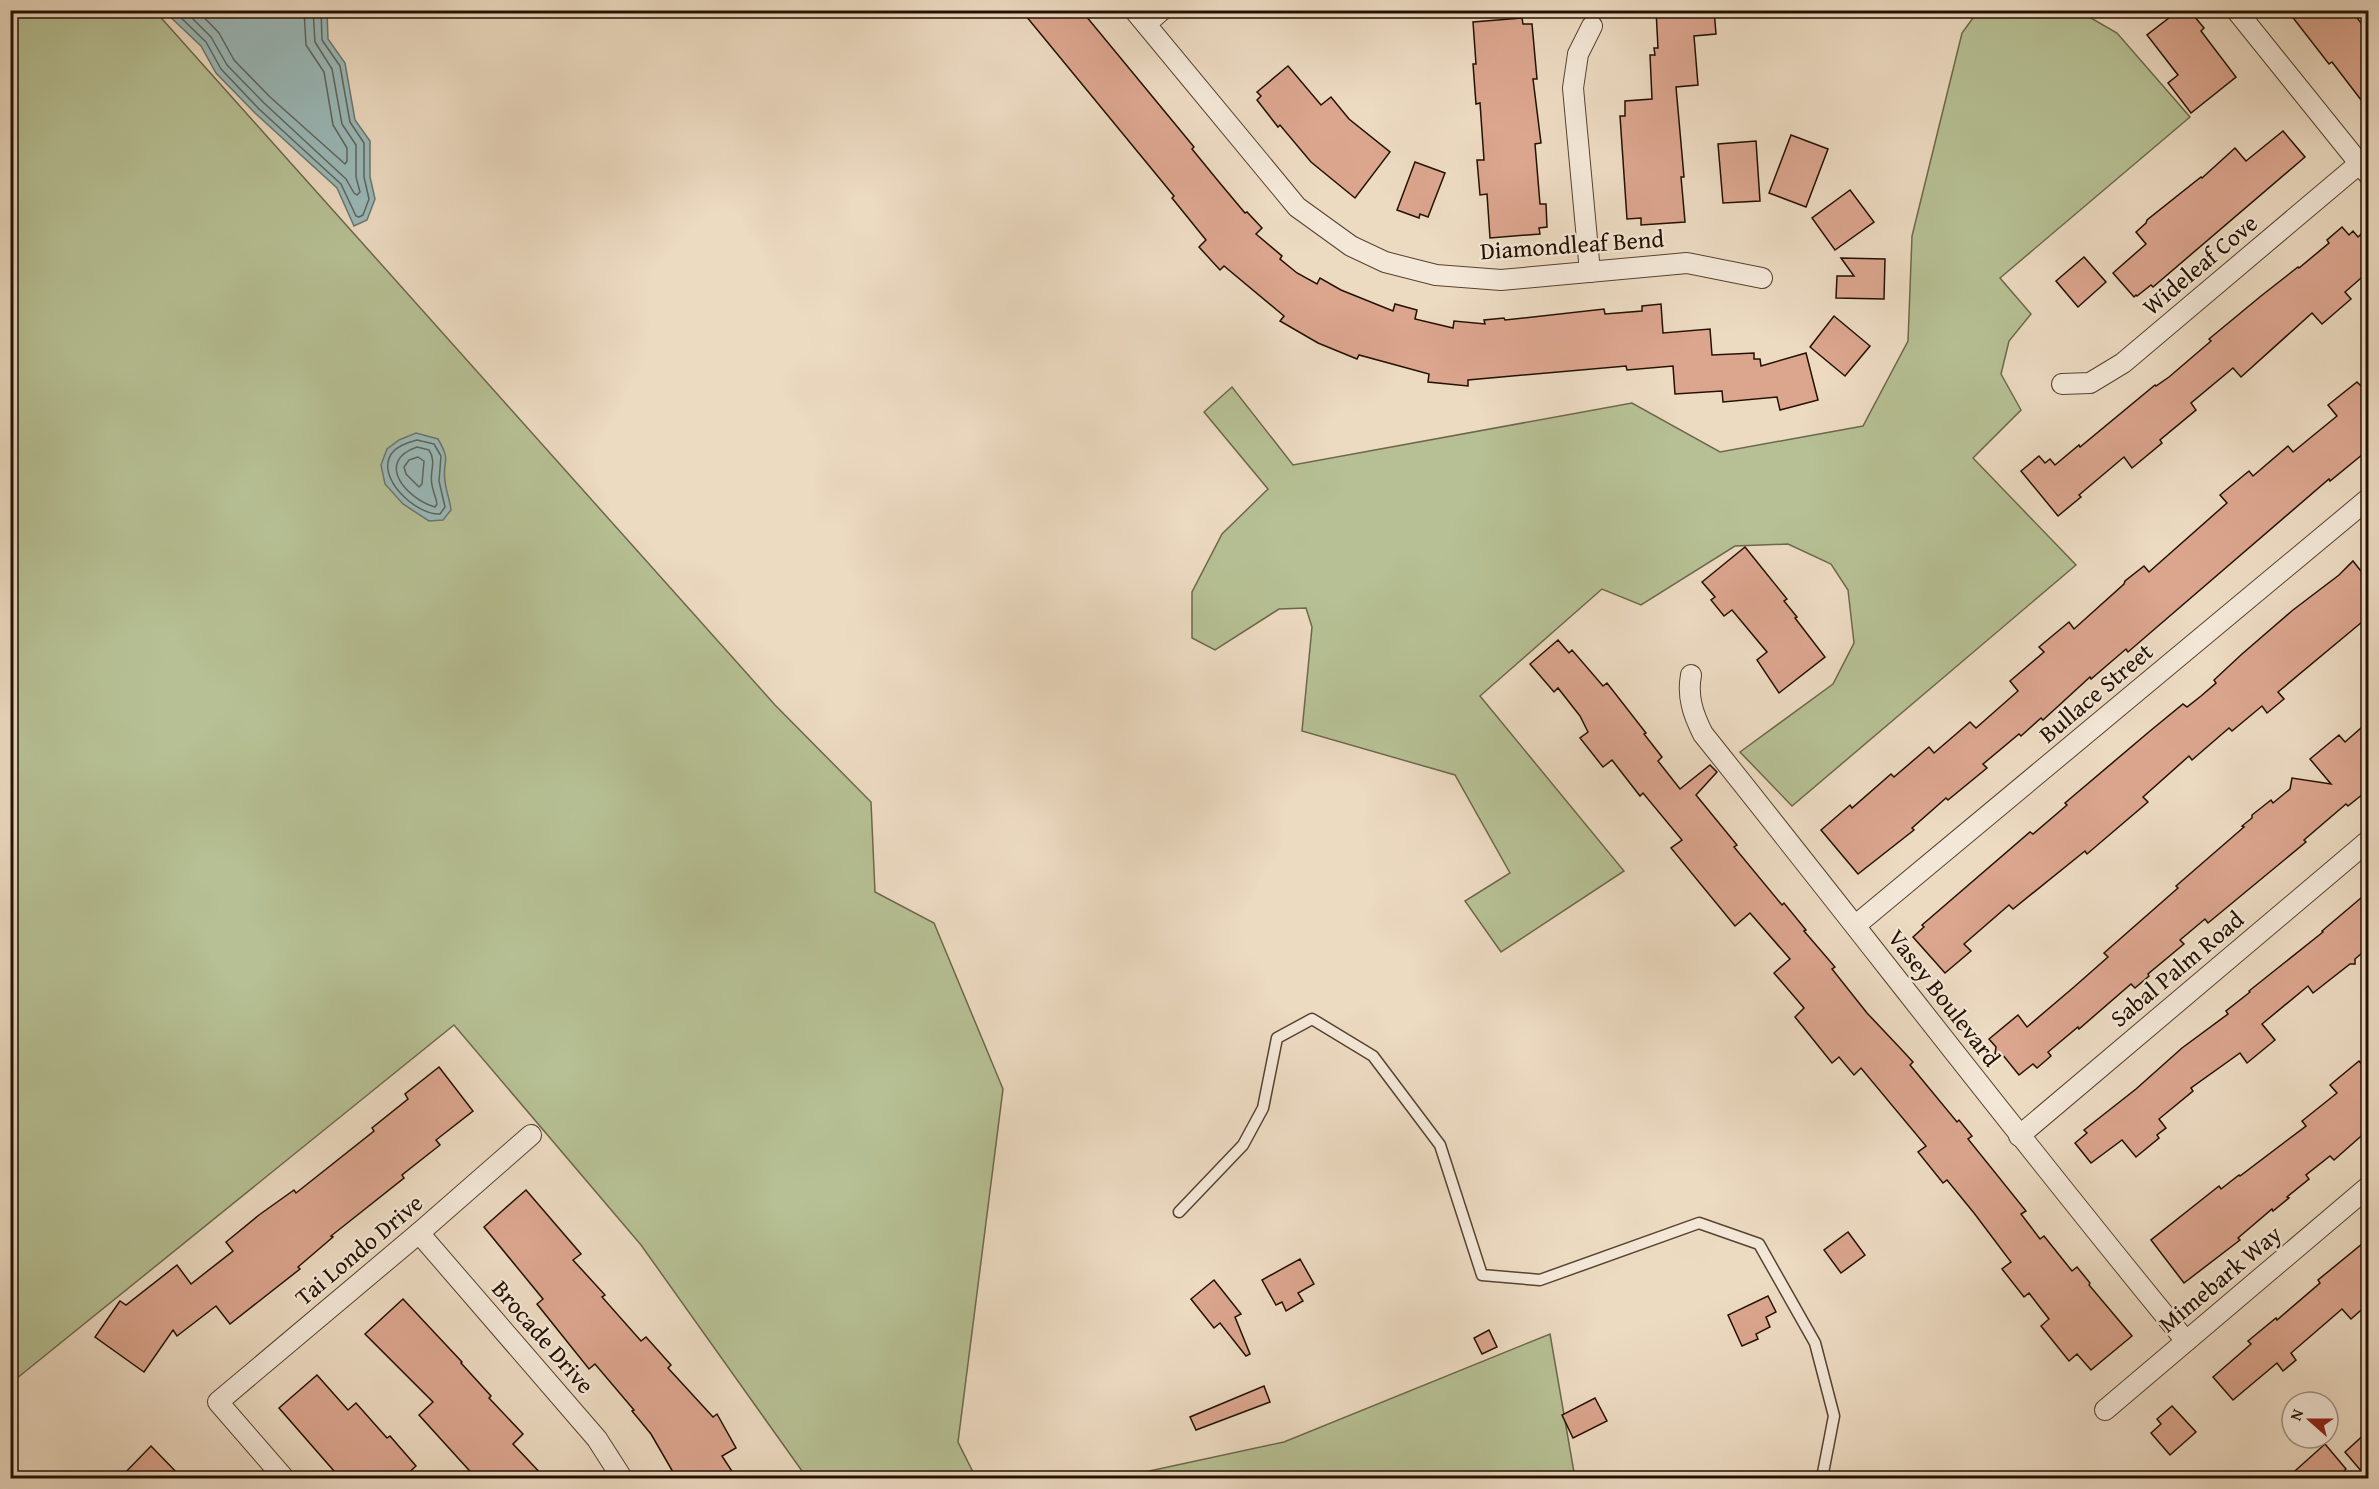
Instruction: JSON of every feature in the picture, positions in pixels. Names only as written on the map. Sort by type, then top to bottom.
[{"type":"street","points":[[1140,17],[1162,10]]},
{"type":"street","points":[[2236,10],[2364,169]]},
{"type":"street","name":"Diamondleaf Bend","points":[[1140,17],[1269,176],[1297,207],[1351,246],[1385,262],[1436,275],[1501,280],[1687,263],[1762,278]]},
{"type":"street","points":[[1590,272],[1573,88],[1578,54],[1592,26]]},
{"type":"street","name":"Wideleaf Cove","points":[[2062,384],[2090,383],[2123,363],[2364,169]]},
{"type":"street","name":"Bullace Street","points":[[1856,926],[2368,499]]},
{"type":"street","name":"Vasey Boulevard","points":[[1691,675],[1689,688],[1692,712],[1703,735],[1856,926],[2019,1136],[2186,1341]]},
{"type":"street","name":"Sabal Palm Road","points":[[2019,1136],[2368,841]]},
{"type":"street","name":"Tai Londo Drive","points":[[284,1479],[218,1402],[419,1233],[531,1135]]},
{"type":"street","name":"Mimebark Way","points":[[2105,1410],[2368,1187]]},
{"type":"street","name":"Brocade Drive","points":[[419,1233],[597,1439],[622,1479]]},
{"type":"lane","points":[[1179,1212],[1243,1145],[1263,1108],[1277,1038],[1312,1019],[1373,1056],[1440,1145],[1482,1275],[1540,1280],[1699,1223],[1759,1244],[1815,1342],[1834,1416],[1822,1479]]},
{"type":"green space","points":[[11,11],[155,11],[775,705],[871,802],[875,892],[934,923],[1003,1089],[958,1442],[976,1478],[807,1478],[641,1245],[454,1025],[11,1383]]},
{"type":"green space","points":[[1978,11],[2079,11],[2117,33],[2190,117],[2000,278],[2031,314],[2009,341],[2001,374],[2021,410],[1973,458],[2076,565],[1792,806],[1740,752],[1833,684],[1854,643],[1848,590],[1831,564],[1788,544],[1735,546],[1641,605],[1602,589],[1480,696],[1624,871],[1501,952],[1465,901],[1510,873],[1455,775],[1302,731],[1312,627],[1306,608],[1279,609],[1215,650],[1192,638],[1192,592],[1222,534],[1268,489],[1204,412],[1232,387],[1293,465],[1632,403],[1720,452],[1863,426],[1908,341],[1912,236],[1962,33]]},
{"type":"green space","points":[[1550,1334],[1575,1478],[1117,1478],[1284,1442]]},
{"type":"water","points":[[164,11],[327,11],[328,39],[345,63],[355,120],[370,141],[370,177],[375,199],[367,220],[354,226],[337,188],[255,113],[216,73],[201,46]]},
{"type":"water","points":[[416,433],[438,439],[445,453],[444,474],[451,510],[443,520],[429,521],[403,504],[385,484],[381,465],[387,449],[399,440]]},
{"type":"building","points":[[1021,10],[1081,10],[1194,147],[1192,149],[1219,182],[1245,213],[1247,212],[1262,228],[1256,234],[1282,256],[1280,259],[1297,273],[1317,284],[1320,278],[1341,290],[1393,311],[1395,304],[1417,310],[1415,319],[1453,328],[1454,321],[1485,324],[1484,320],[1504,318],[1505,320],[1604,309],[1605,314],[1642,311],[1642,306],[1661,304],[1663,333],[1710,329],[1712,355],[1754,353],[1754,359],[1760,359],[1761,366],[1806,353],[1818,400],[1780,410],[1777,397],[1723,402],[1722,391],[1675,394],[1673,366],[1627,370],[1626,366],[1468,380],[1468,386],[1428,382],[1429,374],[1359,355],[1357,359],[1318,343],[1280,321],[1284,316],[1224,266],[1220,270],[1199,247],[1206,240],[1172,198],[1174,196]]},
{"type":"building","points":[[1656,10],[1714,10],[1716,34],[1694,36],[1698,85],[1676,87],[1684,177],[1681,177],[1685,222],[1641,225],[1641,218],[1627,219],[1620,116],[1625,116],[1625,101],[1652,99],[1650,55],[1655,55],[1654,48],[1658,48]]},
{"type":"building","points":[[2287,10],[2351,10],[2368,32],[2368,109],[2332,62],[2329,64]]},
{"type":"building","points":[[2178,11],[2190,11],[2204,28],[2201,31],[2236,77],[2191,113],[2168,83],[2178,75],[2147,35]]},
{"type":"building","points":[[1522,18],[1523,24],[1532,24],[1537,79],[1533,79],[1541,143],[1535,144],[1540,204],[1546,204],[1547,227],[1539,228],[1540,234],[1490,238],[1487,194],[1480,195],[1477,160],[1484,160],[1480,103],[1476,104],[1473,22]]},
{"type":"building","points":[[1288,66],[1321,105],[1331,97],[1349,119],[1390,152],[1355,198],[1311,162],[1280,125],[1278,127],[1257,100],[1261,96],[1257,92]]},
{"type":"building","points":[[2283,131],[2305,157],[2153,287],[2151,285],[2134,297],[2113,273],[2146,244],[2136,232],[2147,220],[2202,178],[2235,148],[2246,161]]},
{"type":"building","points":[[1791,135],[1828,149],[1806,207],[1769,193]]},
{"type":"building","points":[[1756,141],[1760,201],[1723,203],[1718,144]]},
{"type":"building","points":[[1415,162],[1445,173],[1428,217],[1420,214],[1419,218],[1397,210]]},
{"type":"building","points":[[1850,190],[1874,222],[1835,250],[1812,218]]},
{"type":"building","points":[[2342,227],[2349,235],[2353,231],[2358,237],[2368,228],[2368,272],[2345,292],[2351,299],[2322,324],[2312,313],[2241,377],[2233,368],[2191,403],[2196,410],[2160,440],[2162,443],[2132,468],[2124,457],[2058,516],[2021,471],[2039,456],[2045,463],[2050,459],[2055,465],[2079,445],[2080,447],[2155,385],[2169,377],[2211,341],[2209,339],[2329,243],[2327,240]]},
{"type":"building","points":[[2084,257],[2106,282],[2078,307],[2056,281]]},
{"type":"building","points":[[1841,258],[1885,259],[1884,299],[1836,298],[1837,276],[1854,276]]},
{"type":"building","points":[[1834,316],[1870,346],[1845,376],[1810,347]]},
{"type":"building","points":[[2368,379],[2368,450],[2330,481],[2329,479],[2128,652],[2126,649],[2091,679],[2090,677],[2043,720],[2041,718],[2021,736],[2019,734],[1983,764],[1987,768],[1948,800],[1946,798],[1912,828],[1914,830],[1858,874],[1821,830],[1850,805],[1852,808],[1891,774],[1894,777],[1929,747],[1934,753],[1970,722],[1976,728],[2018,691],[2010,681],[2044,652],[2039,647],[2069,622],[2074,629],[2144,566],[2149,572],[2227,503],[2220,495],[2249,471],[2253,476],[2288,446],[2293,452],[2337,416],[2328,405],[2357,382],[2361,386]]},
{"type":"building","points":[[1745,547],[1787,599],[1784,601],[1797,617],[1795,618],[1825,657],[1779,693],[1757,660],[1767,652],[1732,610],[1724,616],[1711,600],[1715,597],[1702,582]]},
{"type":"building","points":[[2353,561],[2368,580],[2368,617],[2278,692],[2284,699],[2267,713],[2262,706],[2232,731],[2229,728],[2192,760],[2189,756],[2143,797],[2148,802],[2087,854],[2085,851],[2013,909],[2009,905],[1964,944],[1971,951],[1945,973],[1913,937],[1924,927],[1922,925],[2030,832],[2033,834],[2067,805],[2065,803],[2150,731],[2183,704],[2187,707],[2201,696],[2216,683],[2214,680],[2242,654]]},
{"type":"building","points":[[1558,640],[1569,653],[1572,650],[1603,686],[1607,683],[1646,733],[1644,734],[1662,757],[1658,761],[1680,789],[1710,765],[1717,772],[1696,795],[1737,845],[1734,847],[1782,905],[1784,903],[1806,930],[1804,931],[1835,967],[1832,969],[1867,1013],[1913,1062],[1910,1065],[1957,1122],[1959,1120],[1972,1136],[1968,1139],[2026,1211],[2021,1214],[2040,1239],[2044,1236],[2072,1271],[2077,1267],[2090,1283],[2089,1285],[2132,1336],[2091,1370],[2077,1354],[2069,1361],[2041,1326],[2049,1319],[2029,1293],[2024,1297],[2002,1269],[2011,1262],[1947,1180],[1943,1183],[1918,1152],[1926,1146],[1861,1068],[1854,1075],[1839,1057],[1832,1063],[1795,1017],[1804,1008],[1774,973],[1790,959],[1750,913],[1735,926],[1671,848],[1682,840],[1643,793],[1640,796],[1612,760],[1603,767],[1580,738],[1588,732],[1580,716],[1558,688],[1554,692],[1530,664]]},
{"type":"building","points":[[2368,722],[2368,790],[2348,806],[2346,804],[2304,840],[2306,842],[2208,923],[2205,919],[2180,940],[2184,944],[2148,974],[2149,976],[2135,988],[2131,984],[2079,1029],[2078,1027],[2048,1052],[2051,1056],[2037,1068],[2033,1064],[2019,1075],[2002,1054],[1995,1054],[1996,1047],[1989,1039],[2018,1015],[2027,1027],[2074,987],[2108,957],[2104,953],[2244,827],[2242,826],[2252,818],[2252,815],[2271,800],[2273,803],[2290,789],[2292,778],[2331,784],[2310,759],[2339,735],[2345,742]]},
{"type":"building","points":[[2368,892],[2368,948],[2355,959],[2355,964],[2350,964],[2313,993],[2308,986],[2262,1024],[2275,1040],[2247,1063],[2240,1053],[2191,1088],[2193,1091],[2159,1119],[2166,1128],[2157,1135],[2159,1138],[2136,1157],[2122,1140],[2091,1163],[2075,1143],[2087,1133],[2084,1130],[2136,1089],[2182,1048],[2228,1014],[2226,1011]]},
{"type":"building","points":[[2359,1061],[2368,1072],[2368,1130],[2334,1160],[2330,1156],[2306,1175],[2309,1179],[2287,1197],[2289,1198],[2273,1211],[2272,1209],[2238,1238],[2240,1240],[2184,1283],[2151,1240],[2219,1186],[2221,1189],[2240,1176],[2306,1126],[2302,1121],[2337,1093],[2330,1085]]},
{"type":"building","points":[[439,1067],[473,1111],[436,1140],[440,1145],[402,1175],[404,1178],[331,1236],[333,1237],[298,1267],[300,1269],[230,1324],[216,1306],[177,1336],[173,1330],[144,1372],[95,1337],[120,1301],[126,1305],[177,1265],[191,1284],[233,1251],[226,1242],[294,1190],[296,1193],[374,1131],[372,1128],[408,1099],[405,1094]]},
{"type":"building","points":[[526,1190],[581,1254],[573,1260],[605,1295],[602,1297],[641,1341],[646,1337],[671,1365],[668,1368],[713,1417],[717,1414],[736,1448],[722,1456],[737,1479],[677,1479],[651,1434],[632,1411],[634,1410],[595,1364],[589,1369],[537,1304],[543,1299],[484,1227]]},
{"type":"building","points":[[1848,1232],[1865,1255],[1841,1273],[1824,1250]]},
{"type":"building","points":[[2368,1239],[2368,1304],[2351,1319],[2342,1309],[2291,1353],[2296,1360],[2283,1371],[2277,1363],[2233,1400],[2213,1377],[2251,1344],[2248,1341],[2276,1318],[2277,1320],[2320,1283],[2318,1280]]},
{"type":"building","points":[[1300,1259],[1314,1284],[1298,1293],[1303,1301],[1286,1311],[1282,1302],[1276,1305],[1262,1280]]},
{"type":"building","points":[[1214,1280],[1241,1314],[1235,1317],[1250,1354],[1246,1356],[1220,1323],[1214,1328],[1191,1299]]},
{"type":"building","points":[[1768,1296],[1776,1312],[1766,1317],[1770,1327],[1756,1334],[1758,1339],[1742,1346],[1728,1315]]},
{"type":"building","points":[[403,1299],[462,1362],[491,1396],[489,1398],[523,1434],[513,1444],[546,1479],[477,1479],[419,1415],[433,1402],[365,1334]]},
{"type":"building","points":[[1489,1330],[1497,1347],[1482,1354],[1474,1338]]},
{"type":"building","points":[[317,1375],[348,1410],[356,1403],[387,1438],[390,1436],[416,1466],[402,1479],[341,1479],[279,1408]]},
{"type":"building","points":[[1264,1386],[1270,1402],[1196,1430],[1190,1417]]},
{"type":"building","points":[[1595,1398],[1607,1421],[1573,1438],[1562,1415]]},
{"type":"building","points":[[2172,1406],[2196,1432],[2170,1455],[2151,1433],[2161,1424],[2157,1419]]},
{"type":"building","points":[[2368,1431],[2368,1479],[2345,1452]]},
{"type":"building","points":[[151,1446],[183,1479],[119,1479]]},
{"type":"building","points":[[2318,1450],[2330,1450],[2346,1469],[2336,1479],[2286,1479]]}]
